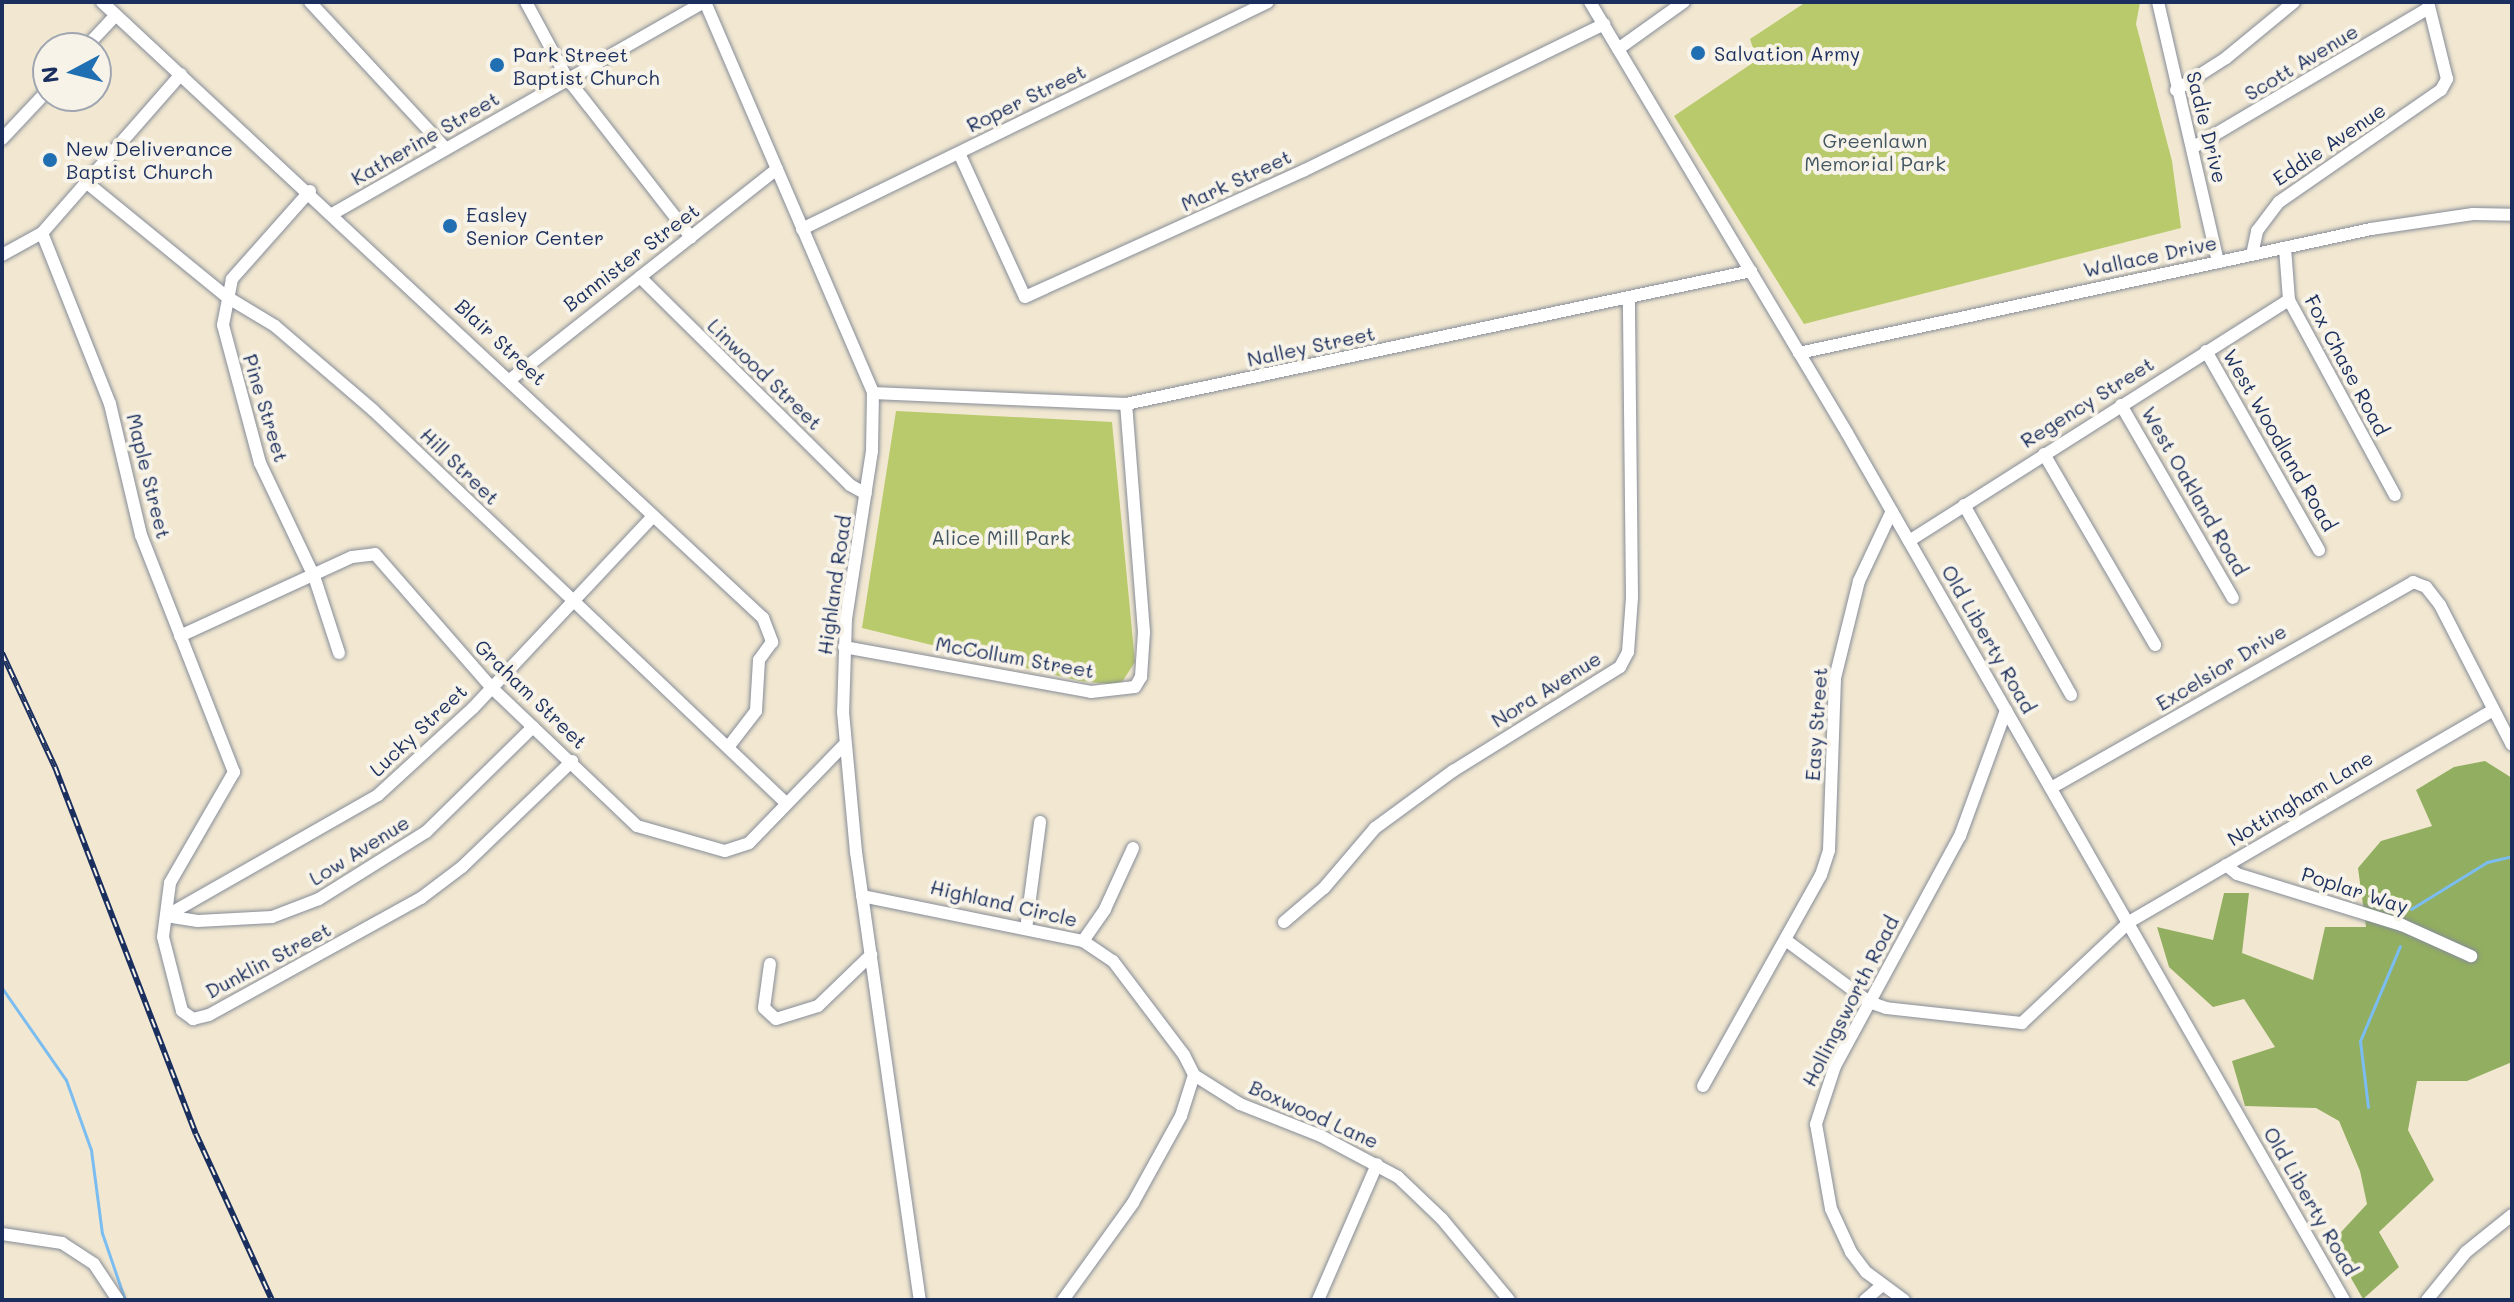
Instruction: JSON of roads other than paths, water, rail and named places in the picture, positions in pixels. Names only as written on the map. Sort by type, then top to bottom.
[{"type":"street","name":"Blair Street","points":[[102,2],[334,213],[763,618],[772,642],[759,660],[756,711],[729,746]]},
{"type":"street","points":[[310,2],[446,149]]},
{"type":"street","points":[[526,2],[567,78],[691,237]]},
{"type":"street","name":"Katherine Street","points":[[334,213],[705,2]]},
{"type":"street","name":"Highland Road","points":[[705,2],[873,393],[866,494],[844,647],[845,744],[862,896],[920,1300]]},
{"type":"street","name":"Roper Street","points":[[802,229],[1268,2]]},
{"type":"street","name":"Old Liberty Road","points":[[1590,2],[1892,511],[2344,1300]]},
{"type":"street","points":[[1618,49],[1684,2]]},
{"type":"street","name":"Sadie Drive","points":[[2158,2],[2218,262]]},
{"type":"street","points":[[2176,90],[2226,58],[2294,2]]},
{"type":"street","name":"Eddie Avenue","points":[[2252,255],[2257,231],[2279,202],[2412,113],[2447,79],[2429,5]]},
{"type":"street","name":"Scott Avenue","points":[[2192,148],[2429,5]]},
{"type":"street","points":[[100,32],[116,15]]},
{"type":"street","name":"Mark Street","points":[[959,153],[1025,297],[1305,170],[1604,24]]},
{"type":"street","points":[[2,255],[42,233],[181,74]]},
{"type":"street","points":[[2,139],[32,107]]},
{"type":"street","name":"Bannister Street","points":[[511,379],[777,169]]},
{"type":"street","name":"Hill Street","points":[[86,182],[227,297],[275,326],[374,411],[786,803]]},
{"type":"street","name":"Pine Street","points":[[310,191],[232,279],[223,325],[243,409],[260,463],[314,576],[339,653]]},
{"type":"street","name":"Wallace Drive","points":[[1799,353],[2429,219],[2512,215]]},
{"type":"street","name":"Maple Street","points":[[42,233],[110,404],[132,507],[234,772]]},
{"type":"street","name":"Fox Chase Road","points":[[2285,248],[2289,300],[2395,495]]},
{"type":"street","name":"Nalley Street","points":[[873,393],[1126,404],[1751,271]]},
{"type":"street","name":"Linwood Street","points":[[640,277],[850,485],[866,494]]},
{"type":"street","name":"Nora Avenue","points":[[1284,922],[1324,888],[1375,828],[1453,771],[1620,667],[1628,652],[1632,598],[1629,297]]},
{"type":"street","name":"Regency Street","points":[[1909,541],[2289,300]]},
{"type":"street","name":"West Woodland Road","points":[[2206,351],[2319,550]]},
{"type":"street","name":"McCollum Street","points":[[844,647],[1091,692],[1135,687],[1142,669],[1144,632],[1126,404]]},
{"type":"street","name":"West Oakland Road","points":[[2121,405],[2233,598]]},
{"type":"street","points":[[2044,454],[2155,645]]},
{"type":"street","points":[[1964,505],[2071,695]]},
{"type":"street","name":"Easy Street","points":[[1703,1086],[1787,941],[1829,850],[1835,678],[1859,581],[1892,511]]},
{"type":"street","name":"Lucky Street","points":[[166,916],[378,795],[492,688],[653,516]]},
{"type":"street","name":"Graham Street","points":[[180,636],[352,557],[375,554],[492,688],[637,826],[725,851],[749,843],[845,744]]},
{"type":"street","name":"Excelsior Drive","points":[[2051,788],[2334,622],[2413,582],[2426,587],[2440,605],[2493,710]]},
{"type":"street","name":"Hollingsworth Road","points":[[1904,1300],[1882,1285],[1851,1252],[1831,1209],[1816,1124],[1835,1066],[1965,826],[1987,768],[1998,721],[2006,710]]},
{"type":"street","points":[[2493,710],[2512,745]]},
{"type":"street","name":"Nottingham Lane","points":[[1869,1002],[2022,1023],[2129,922],[2493,710]]},
{"type":"street","name":"Low Avenue","points":[[166,916],[198,921],[272,917],[319,899],[426,832],[533,727]]},
{"type":"street","name":"Dunklin Street","points":[[234,772],[216,810],[173,871],[163,937],[176,999],[193,1019],[209,1015],[421,898],[462,867],[572,761]]},
{"type":"street","points":[[1026,929],[1040,822]]},
{"type":"street","points":[[1083,941],[1105,909],[1133,848]]},
{"type":"street","name":"Poplar Way","points":[[2226,865],[2237,874],[2402,925],[2471,956]]},
{"type":"street","name":"Highland Circle","points":[[862,896],[1083,941],[1113,961],[1194,1075]]},
{"type":"street","points":[[1787,941],[1869,1002]]},
{"type":"street","points":[[770,964],[764,1008],[776,1019],[818,1006],[871,955]]},
{"type":"street","points":[[1063,1300],[1153,1169],[1181,1116],[1194,1075]]},
{"type":"street","name":"Boxwood Lane","points":[[1194,1075],[1240,1104],[1377,1164],[1442,1219],[1509,1300]]},
{"type":"street","points":[[1318,1300],[1377,1164]]},
{"type":"street","points":[[2427,1300],[2466,1252],[2512,1215]]},
{"type":"street","points":[[2,1234],[62,1243],[94,1264],[118,1300]]},
{"type":"street","points":[[1865,1300],[1882,1285]]},
{"type":"waterway","points":[[2411,909],[2487,862],[2512,856]]},
{"type":"waterway","points":[[2368,1107],[2360,1041],[2400,946]]},
{"type":"waterway","points":[[2,988],[66,1080],[91,1150],[102,1233],[125,1300]]},
{"type":"railway","points":[[2,653],[55,767],[196,1134],[272,1300]]},
{"type":"place","name":"Salvation Army","points":[[1698,53]]},
{"type":"place","name":"Park Street Baptist Church","points":[[497,65]]},
{"type":"place","name":"New Deliverance Baptist Church","points":[[50,160]]},
{"type":"place","name":"Easley Senior Center","points":[[450,226]]},
{"type":"park label","name":"Greenlawn Memorial Park","points":[[1875,152]]},
{"type":"park label","name":"Alice Mill Park","points":[[1001,537]]}]
